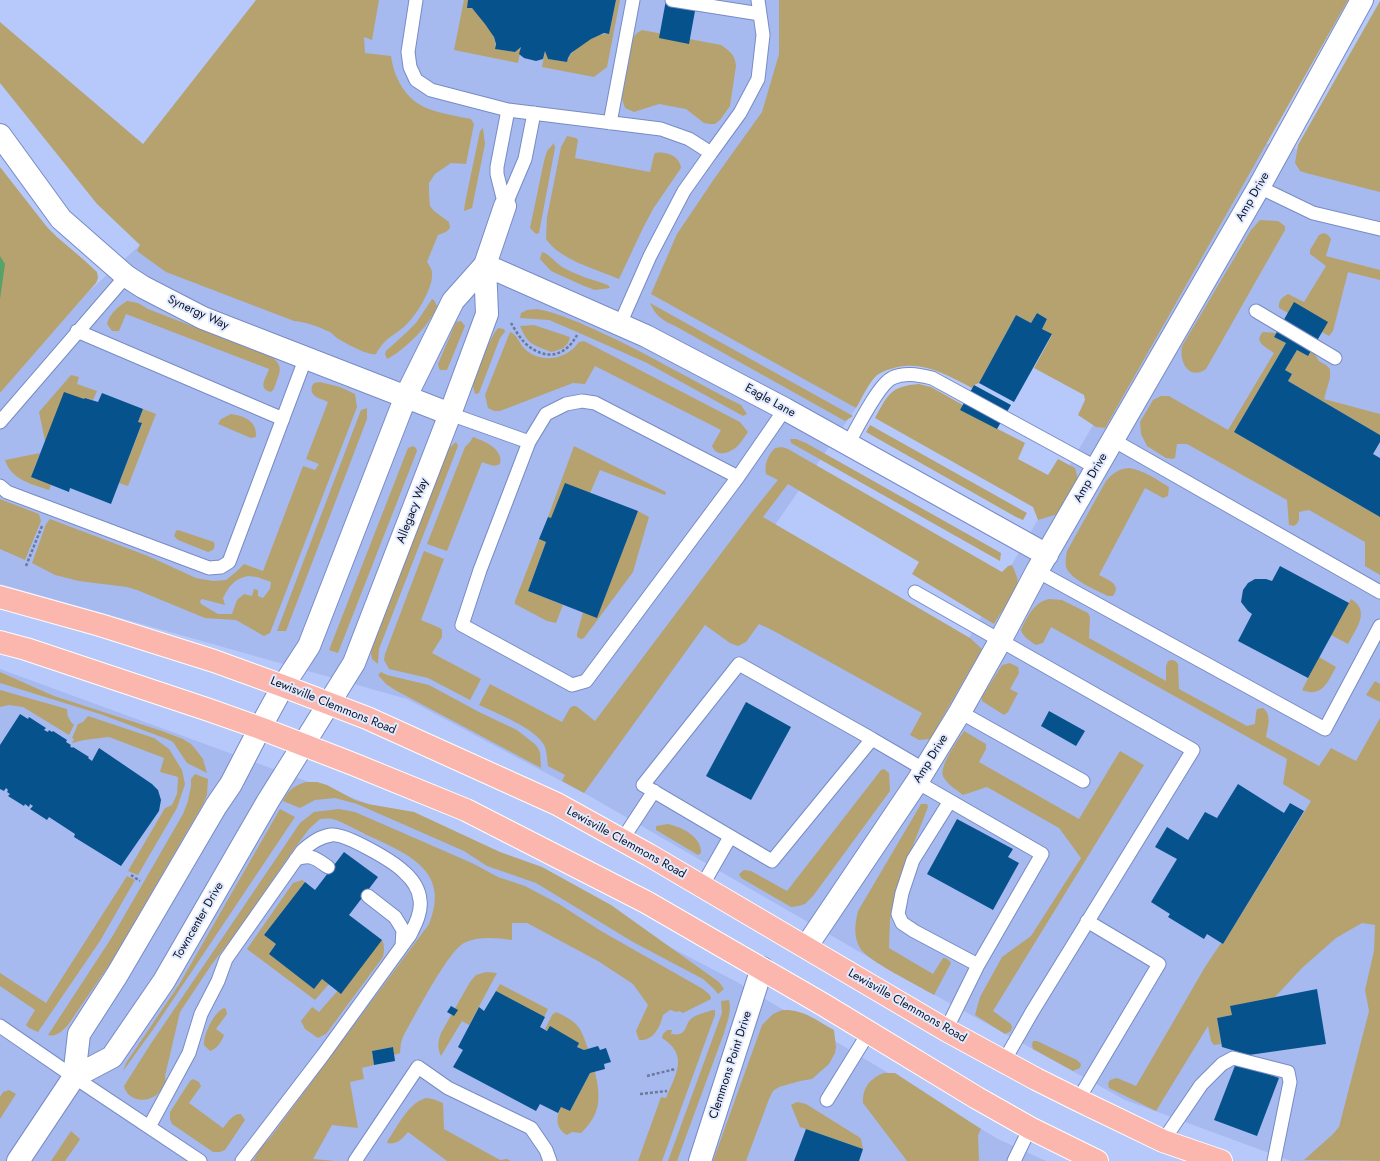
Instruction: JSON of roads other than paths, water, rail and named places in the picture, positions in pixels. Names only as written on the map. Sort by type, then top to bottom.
[{"type":"main road","name":"Lewisville Clemmons Road","points":[[0,597],[100,625],[214,661],[329,703],[373,720],[557,804],[702,886],[946,1030],[1078,1100],[1163,1141],[1221,1161]]},
{"type":"main road","points":[[0,642],[26,649],[260,728],[466,810],[646,902],[762,968],[977,1098],[1030,1128],[1097,1161]]},
{"type":"street","name":"Amp Drive","points":[[806,947],[921,776],[960,712],[1042,563],[1259,187],[1362,0]]},
{"type":"street","name":"Synergy Way","points":[[0,135],[61,219],[126,276],[143,287],[202,318],[450,414]]},
{"type":"street","name":"Allegacy Way","points":[[303,745],[354,663],[450,414],[487,314],[485,265],[505,206]]},
{"type":"street","name":"Allegacy Way","points":[[260,728],[283,686],[309,646],[406,396],[452,301],[485,265]]},
{"type":"street","name":"Eagle Lane","points":[[485,265],[653,339],[785,409],[848,444],[1042,563]]},
{"type":"street","name":"Towncenter Drive","points":[[18,1161],[74,1077],[79,1034],[117,974],[216,806],[231,784],[260,728]]},
{"type":"street","name":"Towncenter Drive","points":[[74,1077],[112,1057],[164,981],[268,801],[303,745]]},
{"type":"street","name":"Clemmons Point Drive","points":[[700,1161],[762,968]]},
{"type":"lane","points":[[416,0],[408,52],[410,67],[416,80],[431,90],[508,110],[661,129],[689,139],[711,152]]},
{"type":"lane","points":[[610,123],[632,0]]},
{"type":"lane","points":[[672,0],[760,14]]},
{"type":"lane","points":[[620,324],[650,256],[684,191],[740,113],[758,79],[763,35],[758,0]]},
{"type":"lane","points":[[505,206],[497,174],[497,167],[508,110]]},
{"type":"lane","points":[[505,206],[525,159],[534,113]]},
{"type":"lane","points":[[1259,187],[1313,213],[1380,229]]},
{"type":"lane","points":[[0,422],[126,276]]},
{"type":"lane","points":[[1256,311],[1335,358]]},
{"type":"lane","points":[[77,331],[283,419]]},
{"type":"lane","points":[[0,486],[7,492],[209,568],[221,567],[229,562],[306,358]]},
{"type":"lane","points":[[848,444],[880,390],[891,379],[904,375],[915,374],[932,378],[1097,468]]},
{"type":"lane","points":[[738,477],[595,403],[582,401],[566,404],[546,414],[529,442],[480,570],[462,625],[572,684],[586,681],[738,477],[785,409]]},
{"type":"lane","points":[[450,414],[529,442]]},
{"type":"lane","points":[[1113,440],[1380,592]]},
{"type":"lane","points":[[1042,563],[1325,729],[1380,626]]},
{"type":"lane","points":[[915,592],[1193,750],[1087,921],[1004,1061]]},
{"type":"lane","points":[[872,739],[772,861],[643,786],[739,664],[872,739],[921,776],[950,801],[1042,854],[978,965],[946,1030]]},
{"type":"lane","points":[[960,712],[1083,781]]},
{"type":"lane","points":[[622,840],[654,792]]},
{"type":"lane","points":[[950,801],[913,860],[902,893],[898,914],[902,923],[914,931],[978,965]]},
{"type":"lane","points":[[149,1127],[189,1053],[201,1014],[218,981],[226,959],[302,850],[317,838],[333,835],[351,840],[378,854],[403,870],[415,884],[420,901],[418,916],[410,935],[323,1055],[242,1161]]},
{"type":"lane","points":[[702,886],[730,837]]},
{"type":"lane","points":[[296,859],[306,856],[316,859],[328,867]]},
{"type":"lane","points":[[368,896],[395,917],[402,930],[402,946]]},
{"type":"lane","points":[[1078,1100],[1159,964],[1087,921]]},
{"type":"lane","points":[[0,1026],[200,1161]]},
{"type":"lane","points":[[827,1100],[869,1032]]},
{"type":"lane","points":[[1163,1141],[1201,1085],[1222,1064],[1233,1058],[1288,1072],[1290,1082],[1274,1161]]},
{"type":"lane","points":[[354,1161],[418,1067],[448,1088],[531,1128],[546,1150],[550,1161]]},
{"type":"lane","points":[[1014,1161],[1030,1128]]}]
